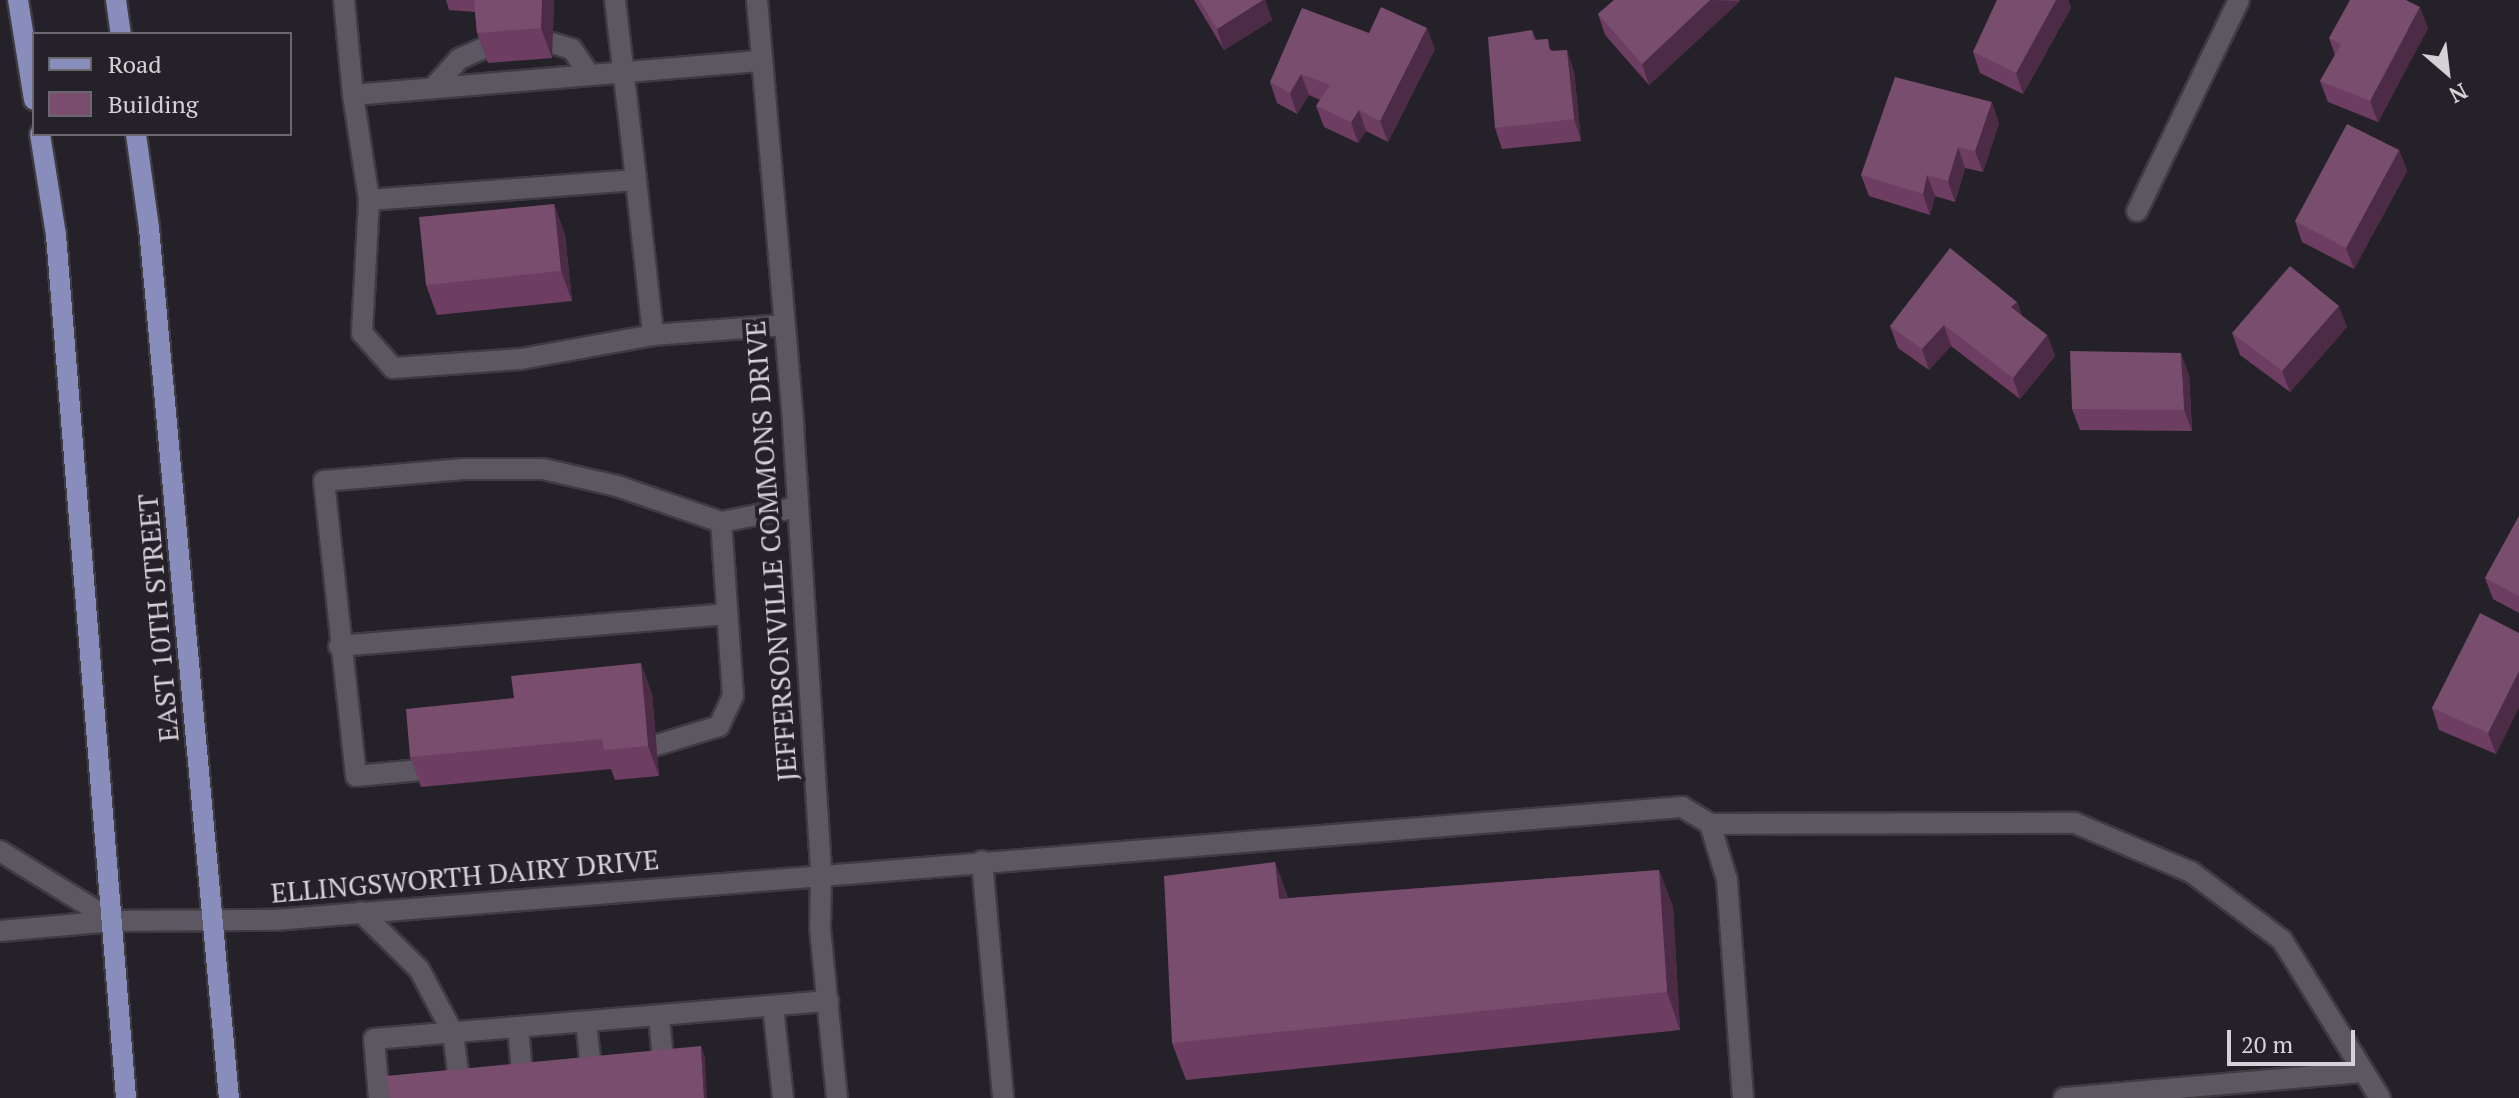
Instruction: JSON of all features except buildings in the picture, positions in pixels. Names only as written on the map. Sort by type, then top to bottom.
[{"type":"main road","points":[[18,0],[32,88]]},
{"type":"main road","points":[[116,0],[121,32]]},
{"type":"main road","points":[[40,136],[56,235],[126,1098]]},
{"type":"main road","name":"EAST 10TH STREET","points":[[136,136],[149,228],[216,924],[229,1098]]},
{"type":"street","points":[[615,0],[653,335]]},
{"type":"street","name":"JEFFERSONVILLE COMMONS DRIVE","points":[[757,0],[798,507],[821,873],[820,928],[837,1098]]},
{"type":"street","points":[[2137,211],[2239,0]]},
{"type":"street","points":[[341,4],[369,200],[362,333],[393,368],[521,359],[653,335],[784,325]]},
{"type":"street","points":[[552,43],[572,49],[588,73]]},
{"type":"street","points":[[434,87],[459,59],[486,47]]},
{"type":"street","points":[[353,95],[622,69],[762,61]]},
{"type":"street","points":[[369,200],[636,180]]},
{"type":"street","points":[[420,770],[356,776],[339,646],[324,481],[463,469],[543,469],[617,486],[721,522],[798,507]]},
{"type":"street","points":[[657,745],[719,726],[733,696],[721,522]]},
{"type":"street","points":[[339,646],[725,614]]},
{"type":"street","name":"ELLINGSWORTH DAIRY DRIVE","points":[[0,931],[113,921],[216,924],[821,873],[1682,807],[1710,824]]},
{"type":"street","points":[[1743,1098],[1727,880],[1710,824],[2075,823],[2191,872],[2282,940],[2380,1098]]},
{"type":"street","points":[[0,851],[113,921]]},
{"type":"street","points":[[982,861],[1003,1098]]},
{"type":"street","points":[[361,912],[419,969],[453,1033],[459,1080]]},
{"type":"street","points":[[379,1098],[374,1039],[828,1001]]},
{"type":"street","points":[[773,1006],[783,1098]]},
{"type":"street","points":[[659,1016],[663,1061]]},
{"type":"street","points":[[586,1022],[591,1068]]},
{"type":"street","points":[[518,1027],[522,1074]]},
{"type":"street","points":[[2064,1098],[2363,1072]]}]
